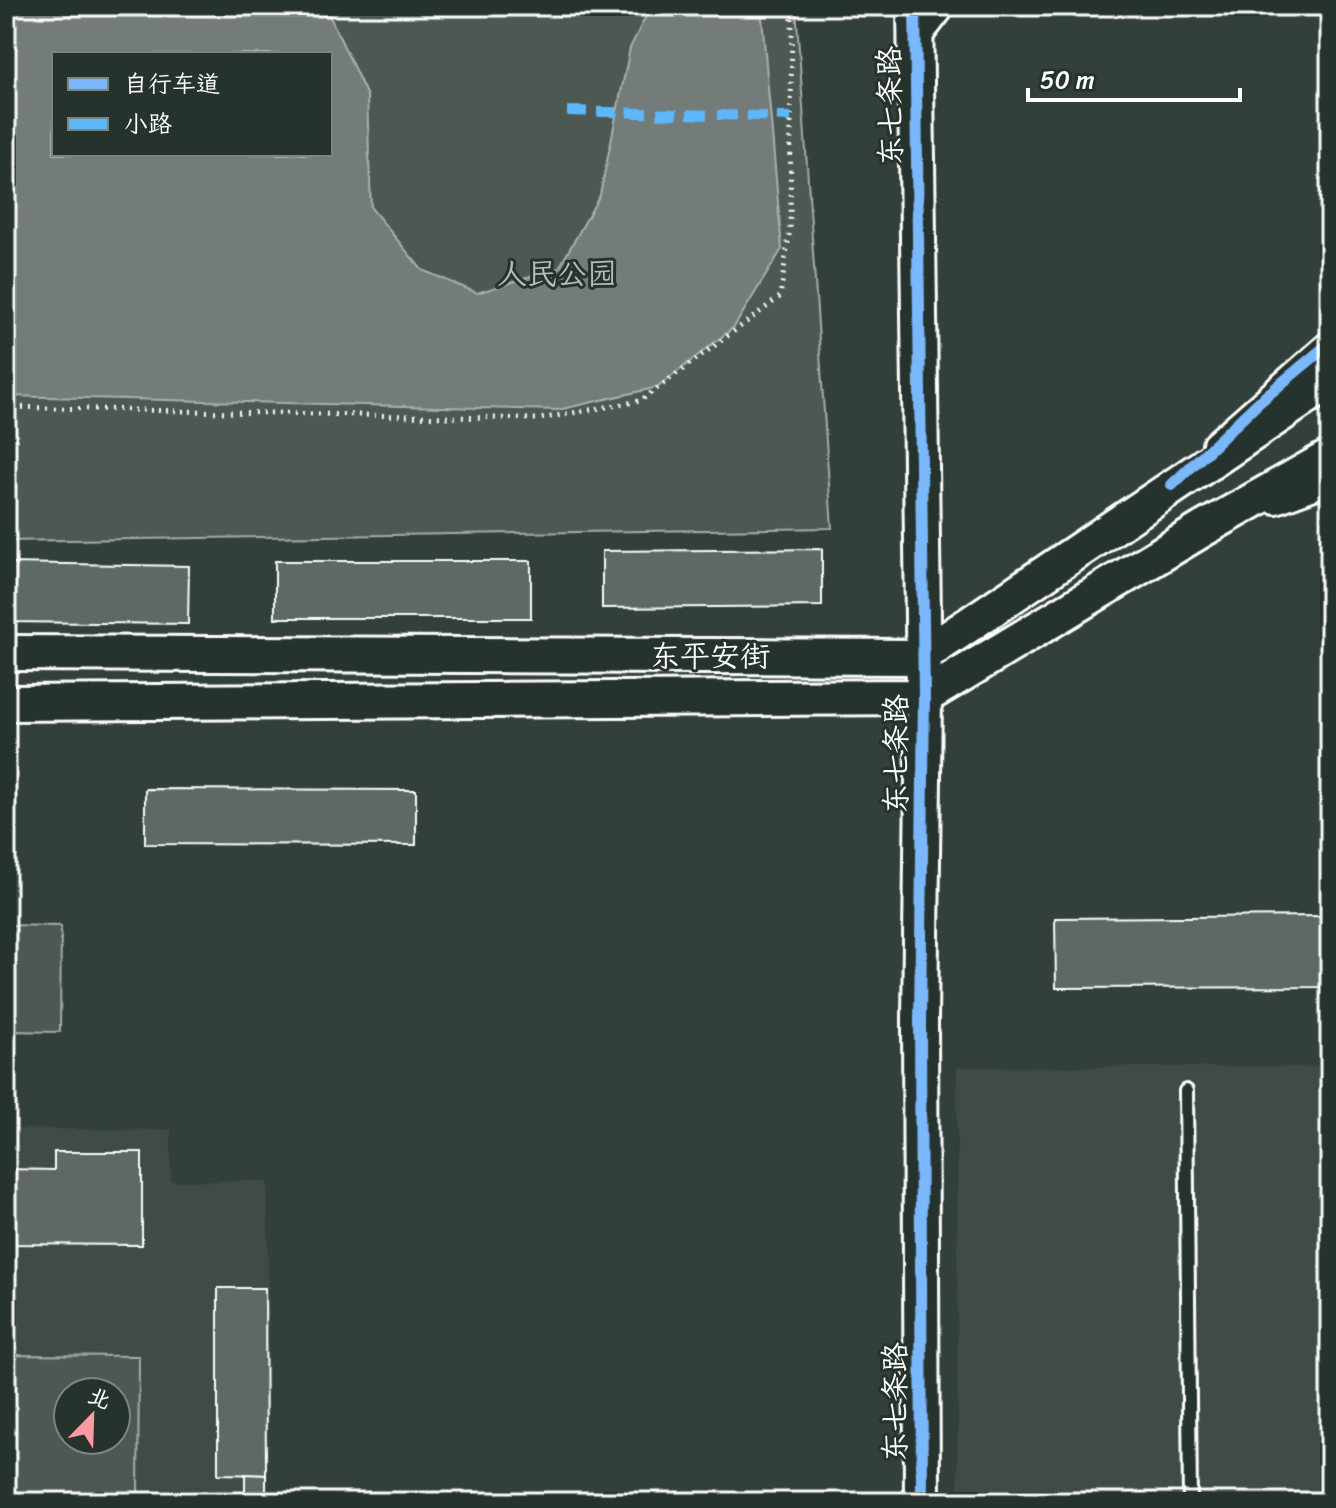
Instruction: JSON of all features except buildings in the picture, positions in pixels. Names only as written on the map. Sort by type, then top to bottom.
[{"type":"main road","name":"东七条路","points":[[915,6],[921,657],[924,697],[920,1020],[922,1502]]},
{"type":"main road","points":[[921,657],[1330,381]]},
{"type":"main road","points":[[924,697],[1203,529],[1330,457]]},
{"type":"main road","name":"东平安街","points":[[6,653],[921,657]]},
{"type":"main road","name":"东平安街","points":[[6,703],[924,697]]},
{"type":"street","points":[[915,42],[943,6]]},
{"type":"street","points":[[1172,485],[1258,403],[1330,343]]},
{"type":"street","points":[[1203,529],[1330,481]]},
{"type":"lane","points":[[1186,1091],[1190,1502]]},
{"type":"path","points":[[6,407],[539,419],[640,401],[780,297],[790,228],[792,6]]},
{"type":"shaded area","points":[[6,6],[325,6],[367,96],[371,208],[422,270],[477,293],[559,268],[600,195],[630,48],[651,6],[761,6],[782,249],[734,327],[658,387],[558,410],[6,396]]},
{"type":"shaded area","points":[[957,1067],[1330,1067],[1330,1502],[958,1502]]},
{"type":"shaded area","points":[[6,1129],[171,1130],[171,1181],[268,1181],[268,1502],[6,1502]]},
{"type":"green space","name":"人民公园","points":[[6,6],[796,6],[832,528],[6,541]]},
{"type":"green space","points":[[6,925],[61,926],[60,1032],[6,1031]]},
{"type":"green space","points":[[6,1355],[139,1356],[138,1502],[6,1502]]},
{"type":"marked path","points":[[567,111],[791,117]]},
{"type":"cycle path","points":[[915,6],[924,697],[920,1020],[922,1502]]},
{"type":"cycle path","points":[[1172,485],[1258,403],[1330,343]]}]
